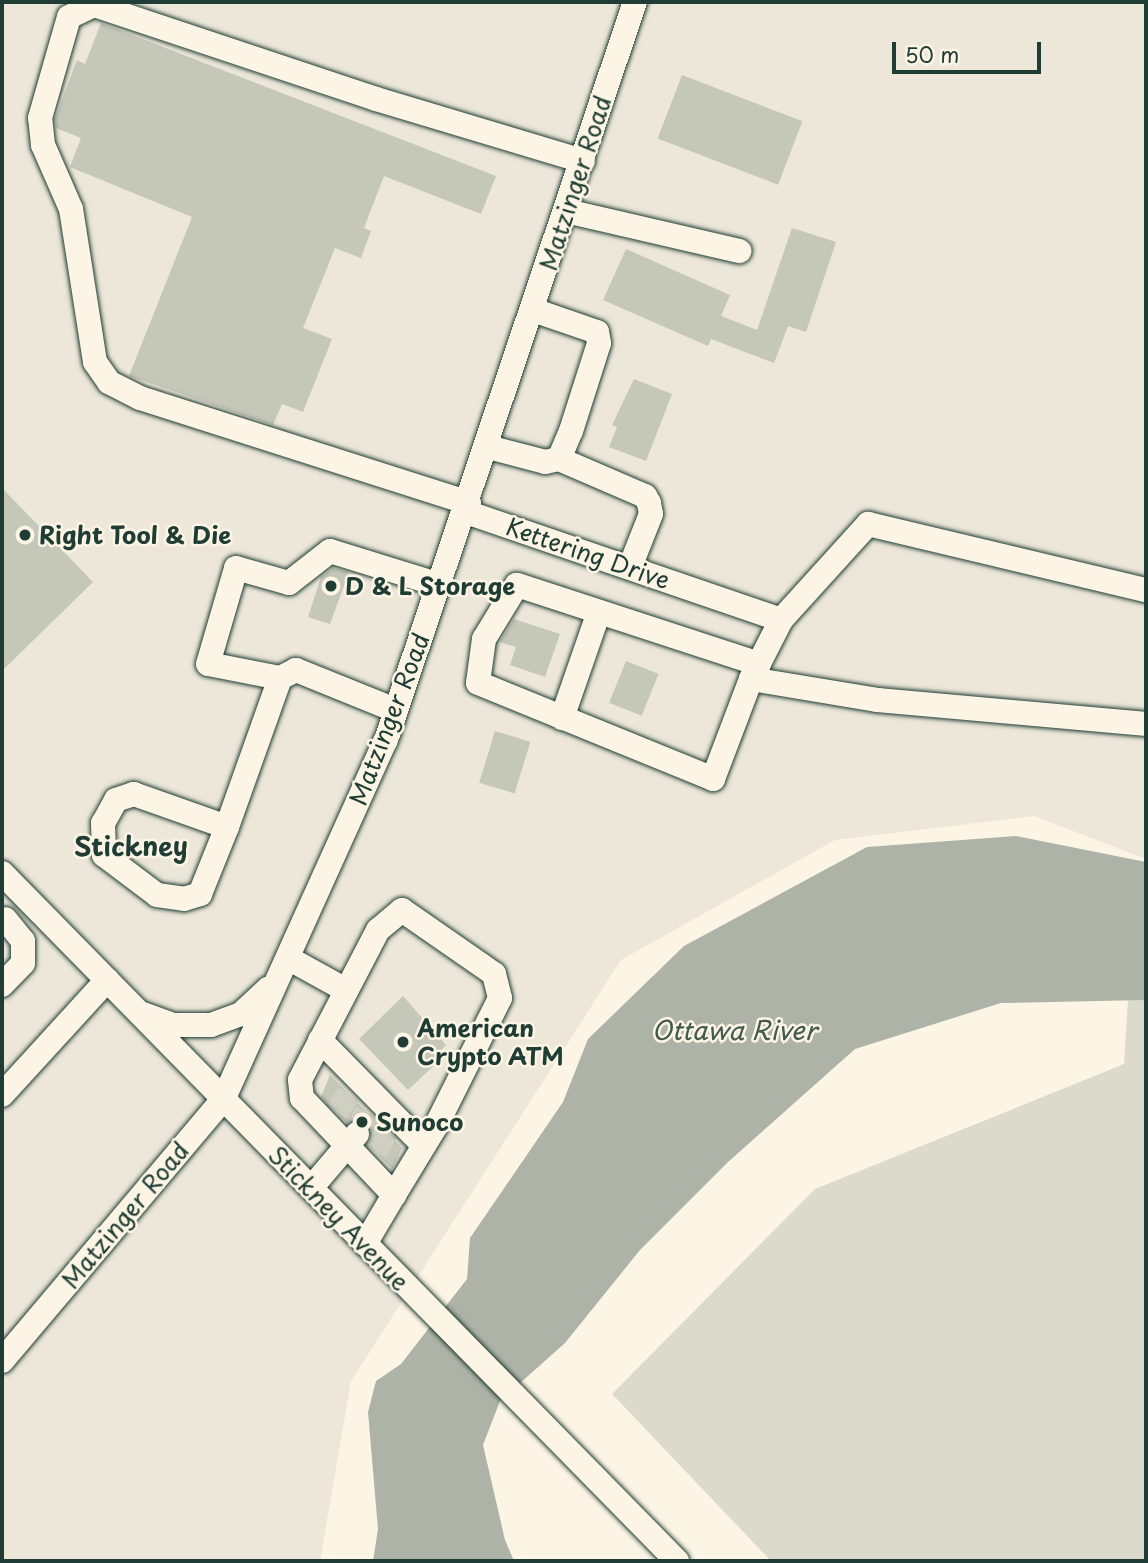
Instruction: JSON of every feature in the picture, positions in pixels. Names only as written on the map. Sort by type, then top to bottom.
[{"type":"street","name":"Matzinger Road","points":[[2,1361],[224,1098],[386,740],[468,507],[635,2]]},
{"type":"street","name":"Kettering Drive","points":[[583,161],[376,99],[94,5],[69,17],[40,118],[43,145],[71,209],[95,362],[109,382],[140,398],[468,507],[781,621]]},
{"type":"street","points":[[566,211],[739,251]]},
{"type":"street","points":[[533,310],[597,332],[599,343],[559,459]]},
{"type":"street","points":[[488,447],[545,462],[559,459],[645,496],[652,514],[630,567]]},
{"type":"street","points":[[1146,590],[868,524],[781,621],[755,671],[713,779],[562,719],[543,706],[478,683],[484,639],[517,585],[599,612],[755,671],[878,700],[1146,724]]},
{"type":"street","points":[[395,710],[296,670],[280,678],[208,664],[236,568],[289,583],[330,551],[440,585]]},
{"type":"street","points":[[562,719],[599,612]]},
{"type":"street","points":[[227,828],[134,794],[116,800],[103,823],[104,855],[157,895],[184,899],[200,894],[227,828],[280,678]]},
{"type":"street","name":"Stickney Avenue","points":[[2,873],[677,1561]]},
{"type":"street","points":[[2,985],[23,963],[23,941],[3,921],[26,898]]},
{"type":"street","points":[[365,1244],[424,1146],[500,998],[495,974],[402,910],[378,930],[300,1080],[302,1098],[342,1102],[381,1142],[424,1146]]},
{"type":"street","points":[[139,1013],[174,1025],[211,1025],[241,1014],[264,995],[285,963],[346,990]]},
{"type":"street","points":[[2,1095],[107,980]]},
{"type":"street","points":[[320,1040],[342,1102],[381,1142],[394,1195]]},
{"type":"street","points":[[311,1188],[362,1123]]},
{"type":"shaded area","points":[[2,2],[1146,2],[1146,859],[1034,816],[835,840],[621,960],[351,1381],[320,1561],[2,1561]]},
{"type":"shaded area","points":[[1128,1000],[1146,1000],[1146,1561],[771,1561],[612,1394],[815,1189],[1124,1064]]},
{"type":"water","name":"Ottawa River","points":[[1016,836],[1146,862],[1146,1000],[1001,1003],[855,1049],[728,1162],[640,1250],[565,1343],[500,1401],[483,1445],[505,1540],[514,1561],[373,1561],[378,1529],[368,1412],[376,1381],[401,1364],[467,1279],[470,1238],[563,1102],[588,1039],[684,946],[867,847]]},
{"type":"building","points":[[101,23],[496,176],[481,214],[384,176],[364,228],[371,231],[361,258],[335,248],[303,328],[332,339],[303,412],[282,404],[273,425],[129,376],[192,217],[70,167],[81,138],[56,128],[55,119],[77,60],[85,64]]},
{"type":"building","points":[[682,75],[802,121],[778,185],[658,138]]},
{"type":"building","points":[[792,228],[836,242],[806,332],[788,326],[774,363],[711,339],[708,346],[603,300],[626,249],[730,295],[721,316],[757,330]]},
{"type":"building","points":[[634,379],[672,394],[646,461],[609,447],[617,427],[612,425]]},
{"type":"building","name":"Right Tool & Die","points":[[2,488],[93,582],[2,671]]},
{"type":"building","name":"D & L Storage","points":[[333,568],[349,572],[330,624],[308,617],[321,577]]},
{"type":"building","points":[[514,619],[560,634],[545,677],[510,665],[516,647],[500,642]]},
{"type":"building","points":[[626,661],[658,674],[642,716],[609,703]]},
{"type":"building","points":[[495,731],[530,742],[515,793],[479,783]]},
{"type":"building","name":"American Crypto ATM","points":[[403,996],[446,1045],[437,1054],[442,1058],[408,1090],[359,1039]]},
{"type":"building","name":"Sunoco","points":[[330,1075],[402,1148],[392,1169],[368,1144],[372,1136],[367,1123],[359,1119],[347,1123],[321,1097]]},
{"type":"tunnel","points":[[336,1112],[349,1094]]},
{"type":"tunnel","points":[[357,1134],[367,1112]]},
{"type":"tunnel","points":[[375,1152],[386,1132]]},
{"type":"place","name":"Right Tool & Die","points":[[25,535]]},
{"type":"place","name":"D & L Storage","points":[[331,586]]},
{"type":"place","name":"American Crypto ATM","points":[[403,1042]]},
{"type":"place","name":"Sunoco","points":[[362,1122]]},
{"type":"district","name":"Stickney","points":[[131,846]]}]
